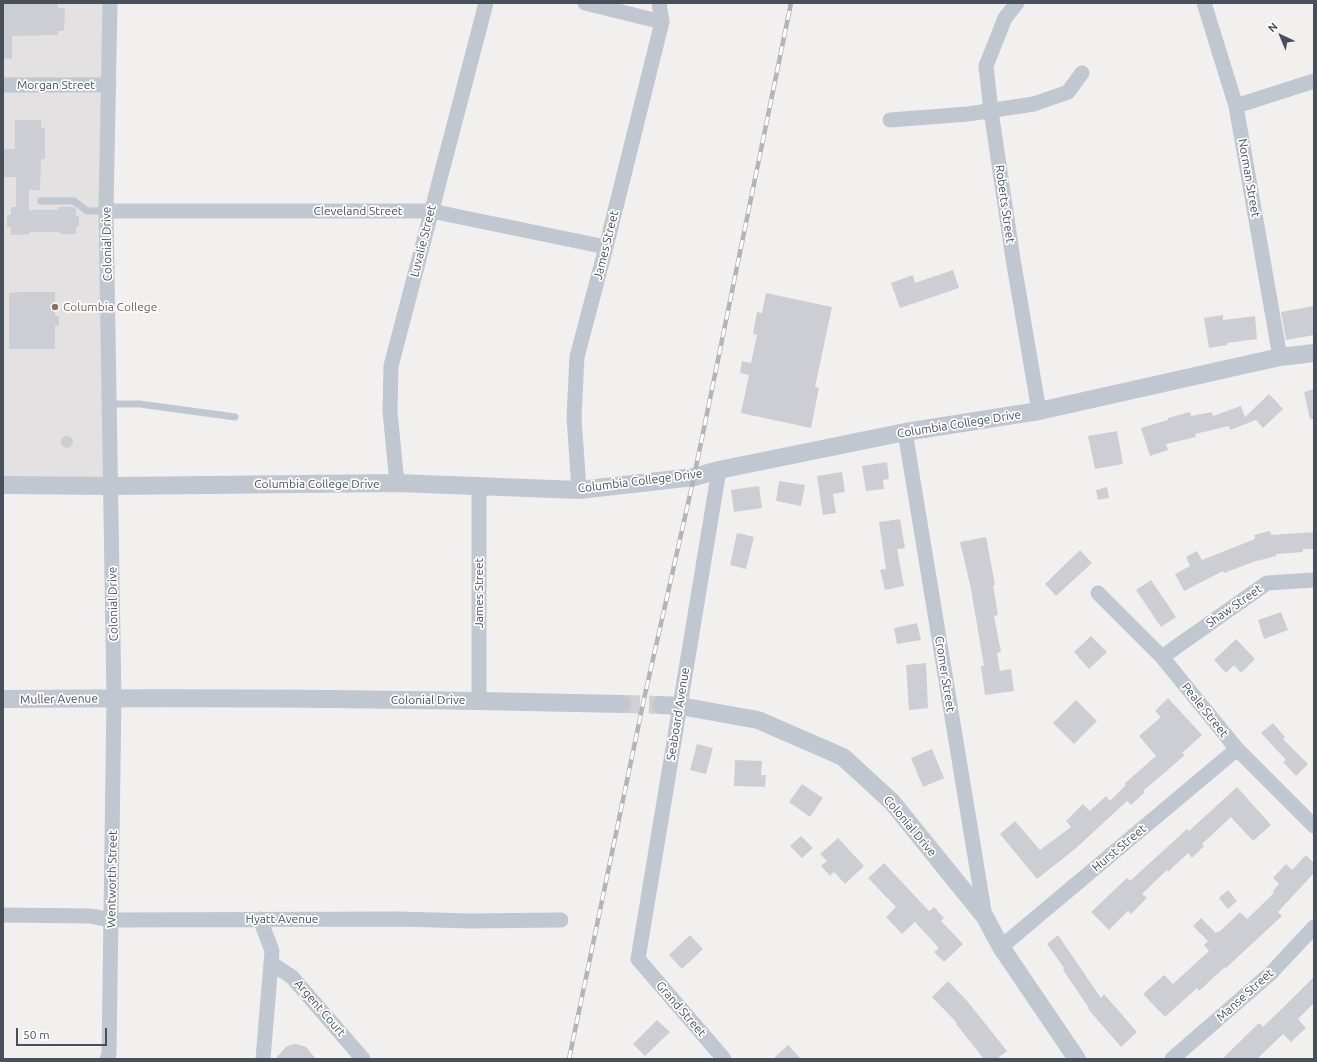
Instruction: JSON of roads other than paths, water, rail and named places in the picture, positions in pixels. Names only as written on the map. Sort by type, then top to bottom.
[{"type":"street","name":"Colonial Drive","points":[[110,3],[106,211],[112,486],[114,698],[479,701],[622,704]]},
{"type":"street","name":"Luvalie Street","points":[[397,483],[390,412],[391,366],[486,3]]},
{"type":"street","points":[[585,3],[662,22]]},
{"type":"street","name":"James Street","points":[[579,490],[574,417],[577,357],[662,22],[659,3]]},
{"type":"street","name":"Norman Street","points":[[1204,3],[1236,106],[1280,357]]},
{"type":"street","name":"Roberts Street","points":[[1012,5],[1005,18],[986,66],[991,111],[1013,259],[1039,411]]},
{"type":"street","points":[[890,120],[991,111],[1034,104],[1068,92],[1082,73]]},
{"type":"street","points":[[1236,106],[1314,81]]},
{"type":"street","name":"Morgan Street","points":[[3,85],[109,85]]},
{"type":"street","name":"Cleveland Street","points":[[106,211],[431,211],[606,247]]},
{"type":"street","name":"Columbia College Drive","points":[[3,485],[112,486],[397,483],[579,490],[694,477],[719,470],[905,432],[1039,411],[1280,357],[1314,353]]},
{"type":"street","name":"Cromer Street","points":[[905,432],[985,917]]},
{"type":"street","name":"Seaboard Avenue","points":[[638,959],[719,470]]},
{"type":"street","name":"James Street","points":[[479,485],[479,701]]},
{"type":"street","name":"Shaw Street","points":[[1162,657],[1267,583],[1314,580]]},
{"type":"street","name":"Peale Street","points":[[1098,593],[1162,657],[1237,749],[1314,826]]},
{"type":"street","name":"Muller Avenue","points":[[3,700],[114,698]]},
{"type":"street","name":"Wentworth Street","points":[[107,1059],[109,1054],[112,920],[114,698]]},
{"type":"street","name":"Colonial Drive","points":[[661,705],[680,706],[758,720],[843,757],[892,802],[985,917],[1001,947],[1077,1059]]},
{"type":"street","name":"Hurst Street","points":[[1001,947],[1237,749]]},
{"type":"street","name":"Hyatt Avenue","points":[[3,915],[90,916],[112,920],[561,920]]},
{"type":"street","points":[[260,919],[272,951],[263,1059]]},
{"type":"street","name":"Manse Street","points":[[1172,1059],[1271,973],[1314,927]]},
{"type":"street","name":"Grand Street","points":[[638,959],[724,1059]]},
{"type":"street","name":"Argent Court","points":[[271,963],[292,977],[363,1059]]},
{"type":"lane","points":[[41,201],[74,201],[87,211],[106,211]]},
{"type":"lane","points":[[110,404],[140,404],[235,417]]},
{"type":"tunnel","points":[[622,704],[661,705]]},
{"type":"railway","points":[[569,1059],[644,699],[694,477],[791,3]]},
{"type":"place","name":"Columbia College","points":[[55,307]]}]
